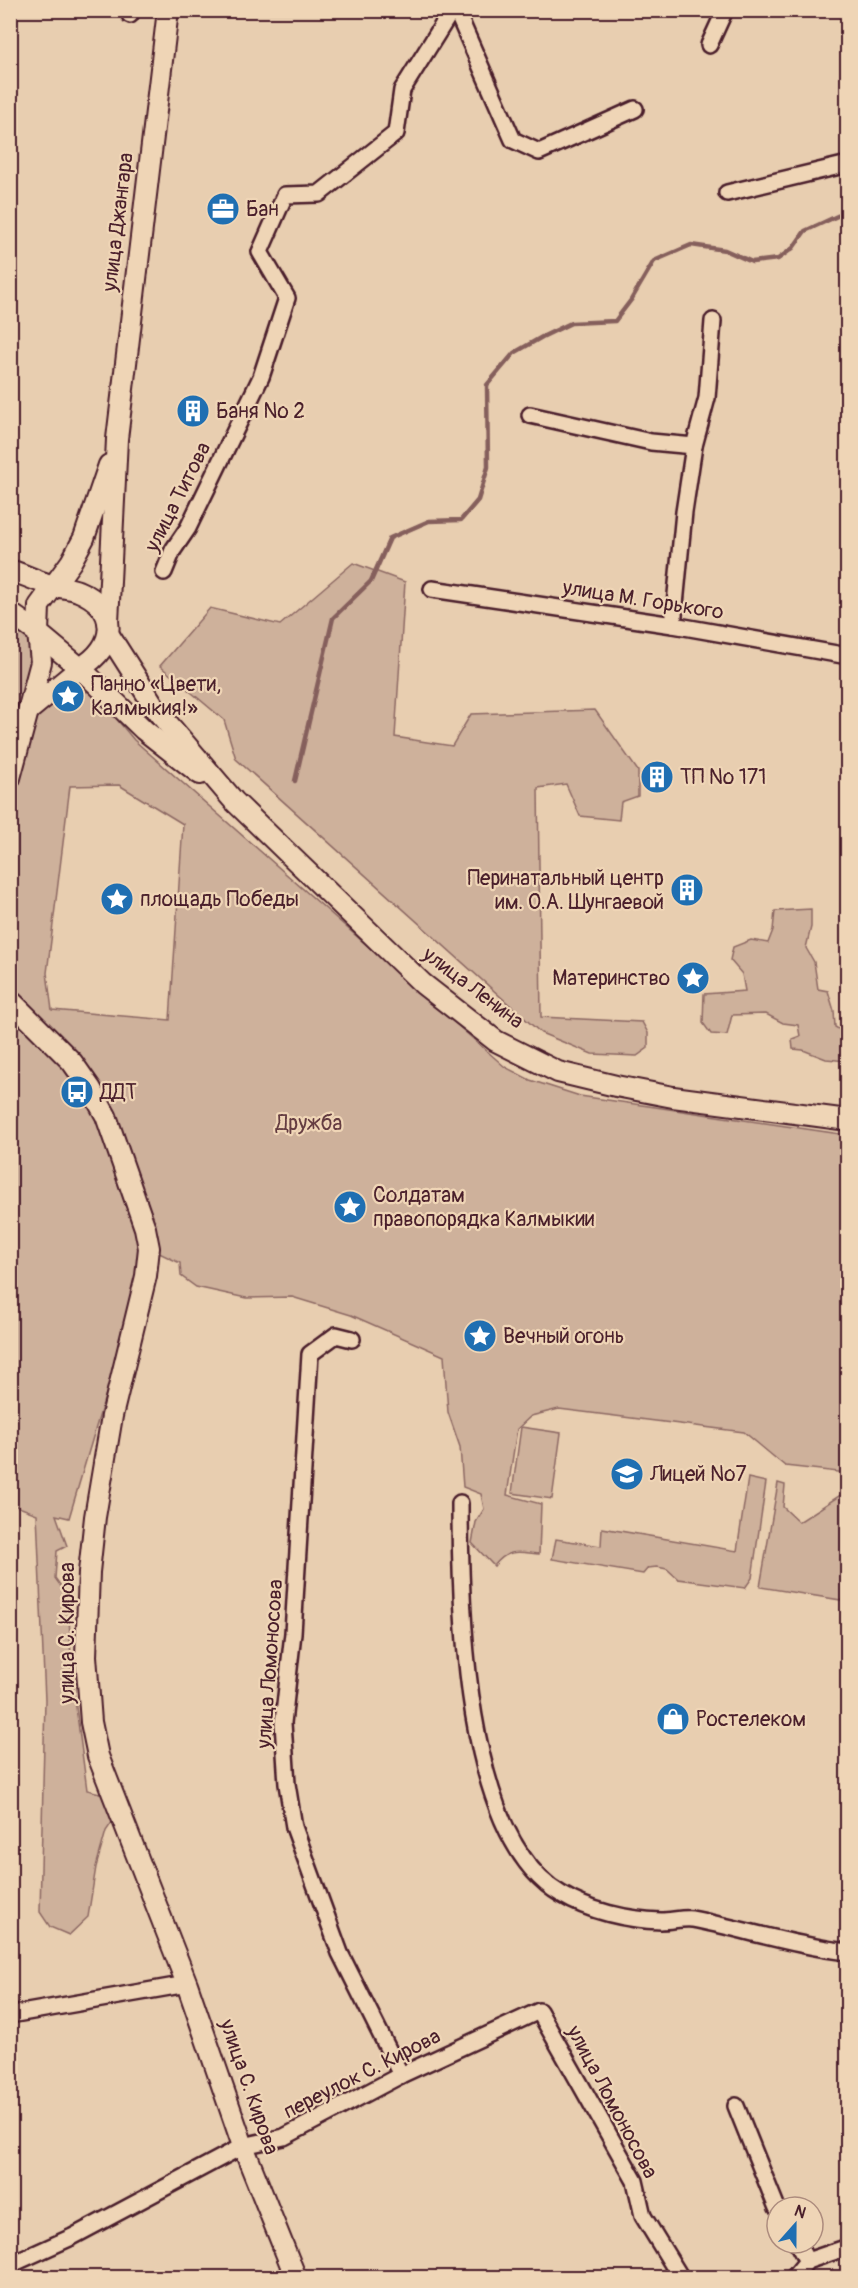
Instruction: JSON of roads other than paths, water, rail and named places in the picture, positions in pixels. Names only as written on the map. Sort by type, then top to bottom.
[{"type":"main road","name":"улица Джангара","points":[[109,628],[117,439],[168,10]]},
{"type":"main road","name":"улица Джангара","points":[[54,586],[84,538],[117,439]]},
{"type":"main road","points":[[10,570],[54,586],[80,591],[101,608],[109,628],[100,654],[28,711]]},
{"type":"main road","points":[[10,778],[40,662],[39,606],[54,586]]},
{"type":"main road","points":[[10,612],[80,668]]},
{"type":"main road","name":"улица Ленина","points":[[109,628],[158,712],[234,801],[423,984],[496,1041],[558,1072],[616,1086],[673,1097],[848,1120]]},
{"type":"main road","name":"улица Ленина","points":[[80,668],[144,730],[234,801]]},
{"type":"main road","name":"улица С. Кирова","points":[[10,1000],[72,1062],[91,1089],[106,1116],[145,1228],[149,1248],[146,1276],[112,1416],[95,1517],[89,1572],[87,1677],[91,1722],[98,1756],[187,1984],[243,2146],[296,2277]]},
{"type":"street","name":"улица Титова","points":[[454,10],[513,140],[539,152],[635,109]]},
{"type":"street","name":"улица Титова","points":[[164,572],[173,549],[188,528],[261,377],[287,298],[260,252],[285,195],[319,194],[396,133],[402,90],[454,10]]},
{"type":"street","points":[[709,45],[725,10]]},
{"type":"street","points":[[727,194],[848,164]]},
{"type":"street","points":[[673,625],[684,512],[694,446],[707,398],[713,321]]},
{"type":"street","points":[[530,415],[651,442],[694,446]]},
{"type":"street","name":"улица М. Горького","points":[[432,589],[673,625],[848,656]]},
{"type":"street","name":"улица Ломоносова","points":[[352,1339],[336,1335],[310,1354],[293,1633],[283,1723],[284,1758],[294,1827],[340,1953],[401,2075]]},
{"type":"street","points":[[460,1503],[464,1642],[478,1739],[493,1794],[510,1837],[530,1867],[559,1893],[584,1906],[601,1911],[660,1921],[689,1919],[848,1952]]},
{"type":"street","points":[[10,2015],[187,1984]]},
{"type":"street","name":"улица Ломоносова","points":[[539,2011],[636,2181],[643,2216],[681,2277]]},
{"type":"street","name":"переулок С. Кирова","points":[[10,2265],[72,2237],[243,2146],[284,2138],[401,2075],[539,2011]]},
{"type":"street","points":[[736,2106],[772,2195]]},
{"type":"street","points":[[793,2277],[807,2261],[848,2247]]},
{"type":"street","points":[[804,2255],[807,2261]]},
{"type":"waterway","points":[[295,781],[333,618],[371,581],[390,538],[429,521],[461,520],[478,500],[488,467],[487,385],[514,353],[571,323],[615,321],[631,300],[654,261],[691,245],[725,250],[752,262],[778,259],[793,248],[805,231],[848,211]]},
{"type":"place","name":"Бан","points":[[223,209]]},
{"type":"place","name":"Баня № 2","points":[[193,411]]},
{"type":"place","name":"Панно «Цвети, Калмыкия!»","points":[[68,696]]},
{"type":"place","name":"ТП № 171","points":[[657,777]]},
{"type":"place","name":"Перинатальный центр им. О.А. Шунгаевой","points":[[687,890]]},
{"type":"place","name":"площадь Победы","points":[[117,899]]},
{"type":"place","name":"Материнство","points":[[693,978]]},
{"type":"place","name":"ДДТ","points":[[77,1092]]},
{"type":"place","name":"Солдатам правопорядка Калмыкии","points":[[350,1207]]},
{"type":"place","name":"Вечный огонь","points":[[480,1336]]},
{"type":"place","name":"Лицей №7","points":[[627,1474]]},
{"type":"place","name":"Ростелеком","points":[[673,1719]]},
{"type":"park label","name":"Дружба","points":[[309,1123]]}]
